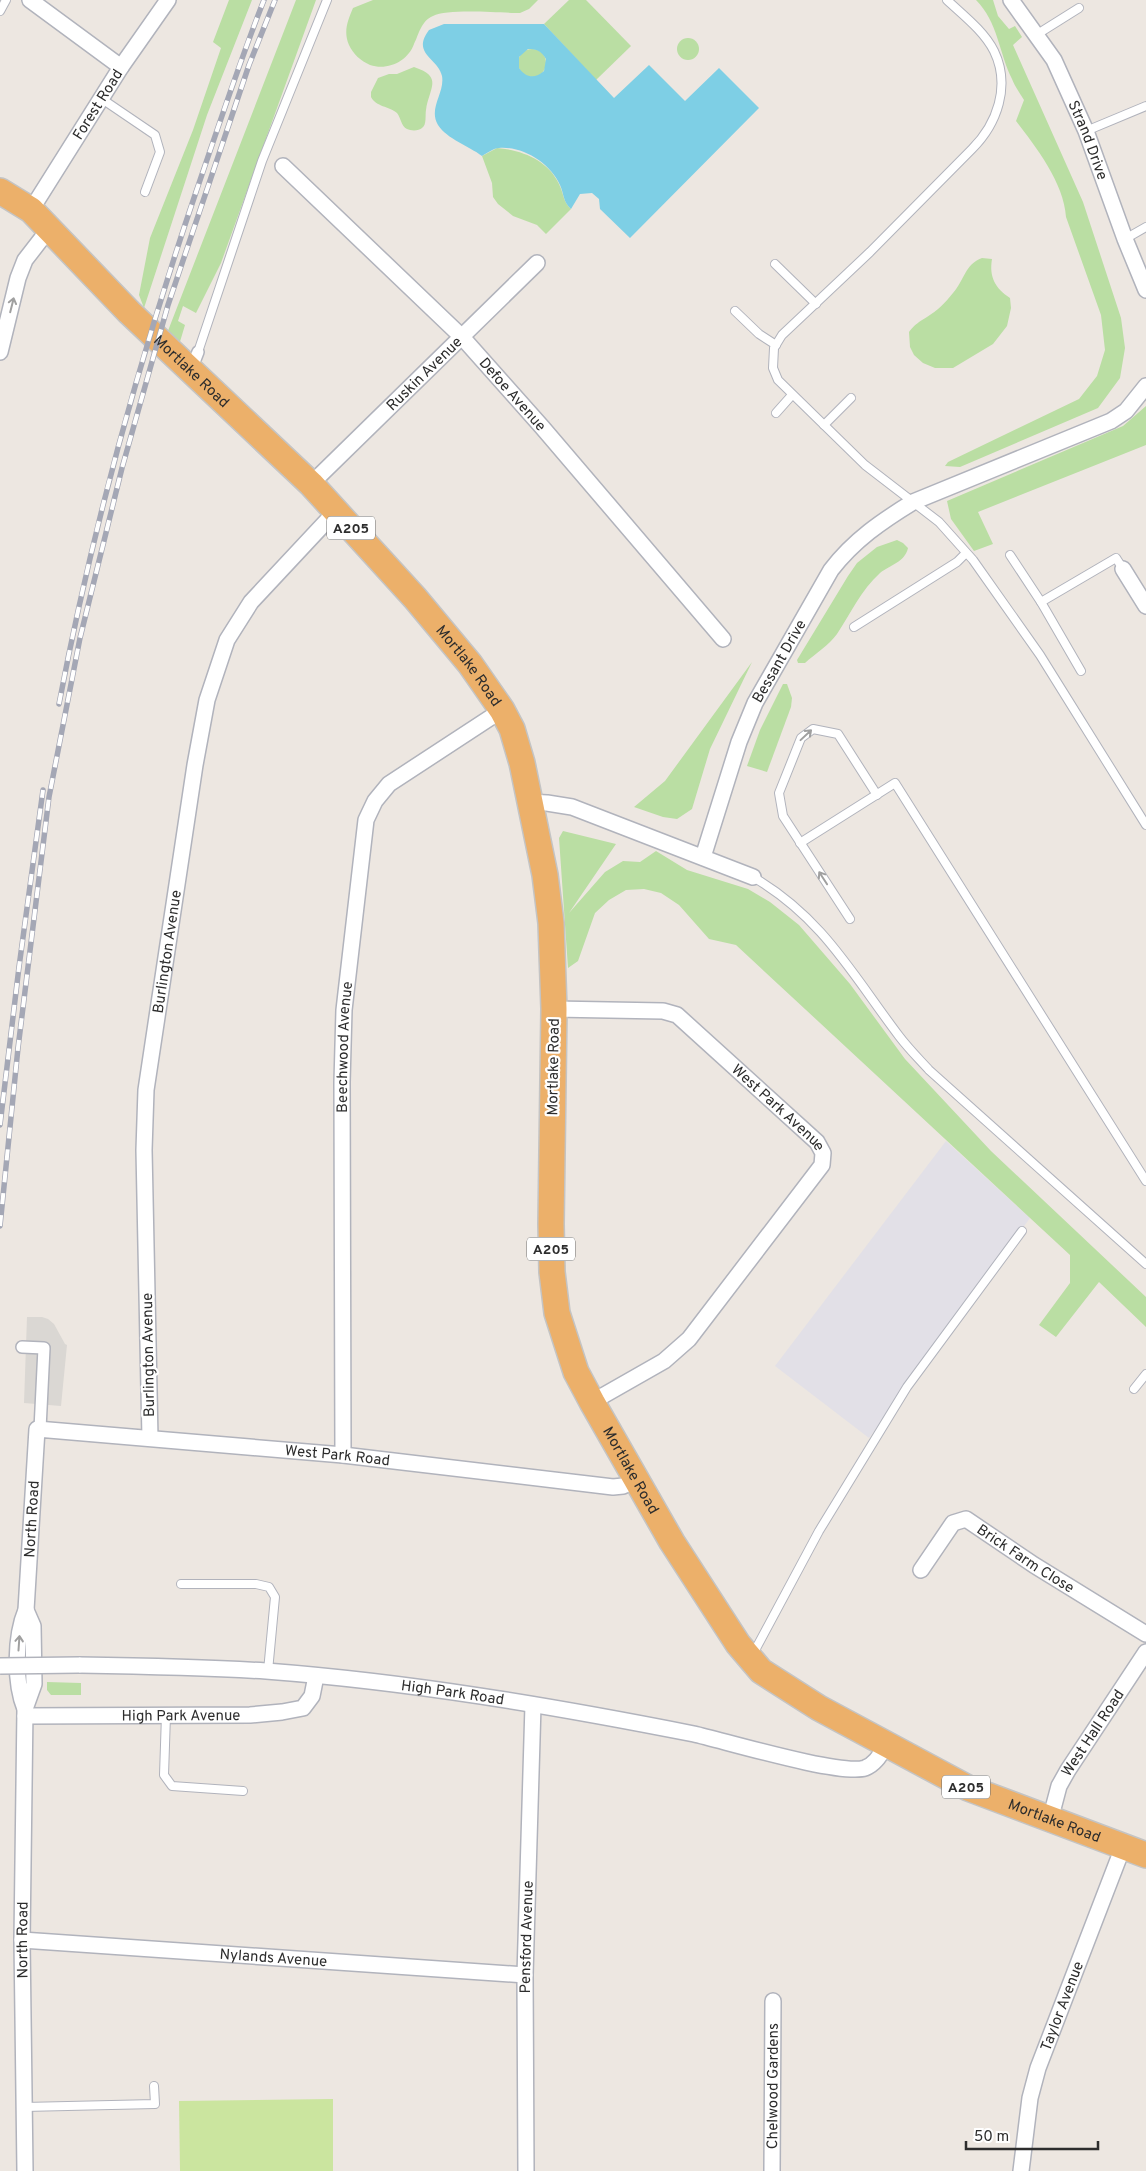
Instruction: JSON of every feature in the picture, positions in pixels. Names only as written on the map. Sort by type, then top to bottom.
[{"type":"highway","name":"Mortlake Road","points":[[0,191],[31,210],[129,312],[194,361],[311,484],[415,598],[464,657],[502,710],[512,729],[522,763],[545,875],[552,922],[554,1009],[551,1214],[552,1272],[558,1313],[576,1372],[592,1402],[672,1542],[749,1659],[761,1671],[819,1708],[968,1788],[1135,1851]]},
{"type":"street","points":[[30,0],[121,67]]},
{"type":"street","name":"Forest Road","points":[[31,210],[121,67],[168,0]]},
{"type":"street","name":"Strand Drive","points":[[1011,0],[1054,60],[1086,130],[1125,239],[1146,290]]},
{"type":"street","name":"Defoe Avenue","points":[[283,166],[462,337],[723,639]]},
{"type":"street","points":[[0,352],[18,278],[26,260],[49,229]]},
{"type":"street","name":"Ruskin Avenue","points":[[311,484],[536,263]]},
{"type":"street","points":[[913,502],[1111,421],[1126,412],[1146,386]]},
{"type":"street","name":"Bessant Drive","points":[[703,857],[739,742],[756,703],[832,570],[844,552],[861,537],[913,502]]},
{"type":"street","name":"Burlington Avenue","points":[[150,1438],[144,1150],[146,1090],[195,765],[207,700],[227,640],[251,602],[336,512]]},
{"type":"street","points":[[1123,569],[1146,606]]},
{"type":"street","name":"Beechwood Avenue","points":[[343,1456],[342,1082],[344,1010],[366,820],[375,802],[389,784],[502,710]]},
{"type":"street","points":[[529,802],[547,802],[572,807],[753,877]]},
{"type":"street","name":"West Park Avenue","points":[[554,1009],[663,1011],[677,1015],[817,1142],[823,1153],[822,1165],[689,1339],[664,1361],[592,1402]]},
{"type":"street","name":"North Road","points":[[22,1347],[44,1348],[26,1610],[33,1626],[34,1684],[25,1712],[22,1940],[25,2171]]},
{"type":"street","name":"West Park Road","points":[[39,1429],[343,1456],[613,1487],[624,1486],[636,1480]]},
{"type":"street","name":"Brick Farm Close","points":[[921,1570],[953,1523],[966,1519],[1034,1565],[1146,1634]]},
{"type":"street","name":"West Hall Road","points":[[1050,1820],[1059,1786],[1068,1770],[1146,1652]]},
{"type":"street","name":"High Park Road","points":[[0,1666],[78,1665],[210,1668],[268,1671],[421,1687],[619,1719],[707,1737],[826,1766],[853,1770],[872,1764],[887,1744]]},
{"type":"street","name":"High Park Avenue","points":[[25,1712],[166,1715],[250,1715],[282,1712],[303,1708],[312,1696],[316,1676]]},
{"type":"street","name":"Pensford Avenue","points":[[526,2171],[525,1975],[534,1704]]},
{"type":"street","name":"Taylor Avenue","points":[[1021,2171],[1030,2098],[1038,2068],[1135,1851]]},
{"type":"street","name":"Nylands Avenue","points":[[22,1940],[525,1975]]},
{"type":"street","name":"Chelwood Gardens","points":[[772,2171],[773,2001]]},
{"type":"lane","points":[[0,11],[6,0]]},
{"type":"lane","points":[[194,361],[262,161],[327,0]]},
{"type":"lane","points":[[947,0],[979,31],[994,50],[1001,80],[1000,98],[995,118],[985,136],[816,304],[782,335],[774,348],[773,368],[778,380],[792,395],[865,465],[939,522],[966,554],[1040,655],[1146,825]]},
{"type":"lane","points":[[1036,35],[1079,8]]},
{"type":"lane","points":[[102,99],[155,135],[160,152],[146,192]]},
{"type":"lane","points":[[1086,130],[1146,106]]},
{"type":"lane","points":[[1125,239],[1146,227]]},
{"type":"lane","points":[[775,264],[816,304]]},
{"type":"lane","points":[[735,311],[759,334],[776,345]]},
{"type":"lane","points":[[776,413],[792,395]]},
{"type":"lane","points":[[824,425],[851,398]]},
{"type":"lane","points":[[854,627],[957,562],[966,554]]},
{"type":"lane","points":[[1010,554],[1041,602],[1080,671]]},
{"type":"lane","points":[[1041,602],[1116,558],[1123,569]]},
{"type":"lane","points":[[850,919],[783,816],[779,793],[801,738],[813,729],[838,734],[876,795]]},
{"type":"lane","points":[[800,843],[896,783],[1146,1181]]},
{"type":"lane","points":[[753,877],[788,900],[824,935],[900,1037],[930,1070],[1146,1264]]},
{"type":"lane","points":[[749,1659],[757,1649],[819,1531],[907,1387],[1022,1231]]},
{"type":"lane","points":[[1134,1389],[1146,1374]]},
{"type":"lane","points":[[181,1584],[256,1584],[269,1587],[275,1597],[268,1671]]},
{"type":"lane","points":[[166,1715],[164,1775],[172,1786],[243,1791]]},
{"type":"lane","points":[[24,2107],[155,2104],[154,2086]]},
{"type":"shaded area","points":[[946,1141],[1030,1218],[869,1438],[775,1366]]},
{"type":"shaded area","points":[[27,1317],[48,1319],[54,1324],[67,1345],[61,1406],[24,1403]]},
{"type":"green space","points":[[229,0],[252,0],[207,115],[144,308],[139,295],[150,238],[193,130],[221,48],[213,42]]},
{"type":"green space","points":[[296,0],[316,0],[221,263],[196,313],[183,306],[178,321],[185,325],[179,345],[166,336]]},
{"type":"green space","points":[[373,0],[538,0],[529,9],[520,13],[450,12],[433,16],[423,24],[411,50],[402,60],[384,67],[377,67],[370,65],[355,54],[346,35],[348,21],[353,8]]},
{"type":"green space","points":[[569,0],[586,0],[631,46],[596,80],[544,24]]},
{"type":"green space","points":[[976,0],[993,0],[998,16],[1009,29],[1015,26],[1022,37],[1013,45],[1083,202],[1121,318],[1125,348],[1120,378],[1098,408],[960,467],[945,466],[948,462],[1079,399],[1097,376],[1105,350],[1101,315],[1066,217],[1060,191],[1048,166],[1016,121],[1024,100],[1008,69],[994,28]]},
{"type":"green space","points":[[688,38],[696,41],[699,49],[696,57],[688,60],[680,57],[677,49],[680,41]]},
{"type":"green space","points":[[532,49],[542,53],[546,63],[542,73],[532,77],[522,73],[518,63],[522,53]]},
{"type":"green space","points":[[414,67],[429,75],[432,79],[432,84],[424,127],[409,130],[402,124],[397,113],[379,105],[373,100],[371,92],[378,78],[389,74],[397,74]]},
{"type":"green space","points":[[497,148],[516,151],[533,158],[548,169],[559,184],[565,201],[571,209],[546,234],[537,225],[513,216],[498,204],[493,197],[492,183],[482,156]]},
{"type":"green space","points":[[982,258],[992,259],[991,271],[994,282],[1010,298],[1011,308],[1007,326],[993,344],[953,368],[935,368],[923,363],[914,355],[910,347],[909,332],[917,323],[944,303],[957,288],[972,264]]},
{"type":"green space","points":[[1146,406],[1146,445],[978,512],[993,544],[974,551],[951,519],[947,501],[1123,426]]},
{"type":"green space","points":[[897,540],[908,548],[904,557],[873,580],[830,642],[805,663],[798,663],[797,660],[857,563],[877,547]]},
{"type":"green space","points":[[752,662],[710,749],[692,809],[677,819],[663,817],[634,807],[665,781]]},
{"type":"green space","points":[[783,684],[787,684],[792,698],[791,707],[767,772],[747,766],[760,730]]},
{"type":"green space","points":[[563,831],[616,844],[569,913],[605,872],[623,861],[640,862],[656,851],[687,870],[748,889],[770,902],[799,925],[850,984],[905,1059],[991,1151],[1146,1297],[1146,1327],[1099,1282],[1056,1337],[1039,1325],[1070,1283],[1070,1255],[736,945],[709,939],[679,905],[661,893],[644,889],[626,890],[609,900],[595,913],[578,961],[568,968],[559,838]]},
{"type":"green space","points":[[47,1682],[81,1683],[81,1695],[51,1695],[47,1690]]},
{"type":"green space","points":[[333,2099],[333,2171],[180,2171],[179,2101]]},
{"type":"water","points":[[444,24],[544,24],[614,98],[649,65],[685,101],[719,68],[759,108],[630,238],[600,209],[599,199],[592,193],[580,194],[571,209],[565,201],[560,185],[555,177],[543,163],[535,158],[526,153],[508,148],[495,149],[482,156],[442,130],[435,119],[435,113],[442,76],[440,70],[427,55],[423,45],[424,38],[429,30]],"holes":[[[528,49],[539,51],[546,59],[544,71],[534,76],[525,74],[519,68],[519,57]]]},
{"type":"railway","points":[[59,704],[86,574],[136,382],[196,192],[264,0]]},
{"type":"railway","points":[[0,1226],[18,1048],[49,797],[80,638],[122,468],[168,305],[249,65],[275,0]]},
{"type":"railway","points":[[0,1125],[43,790]]}]
